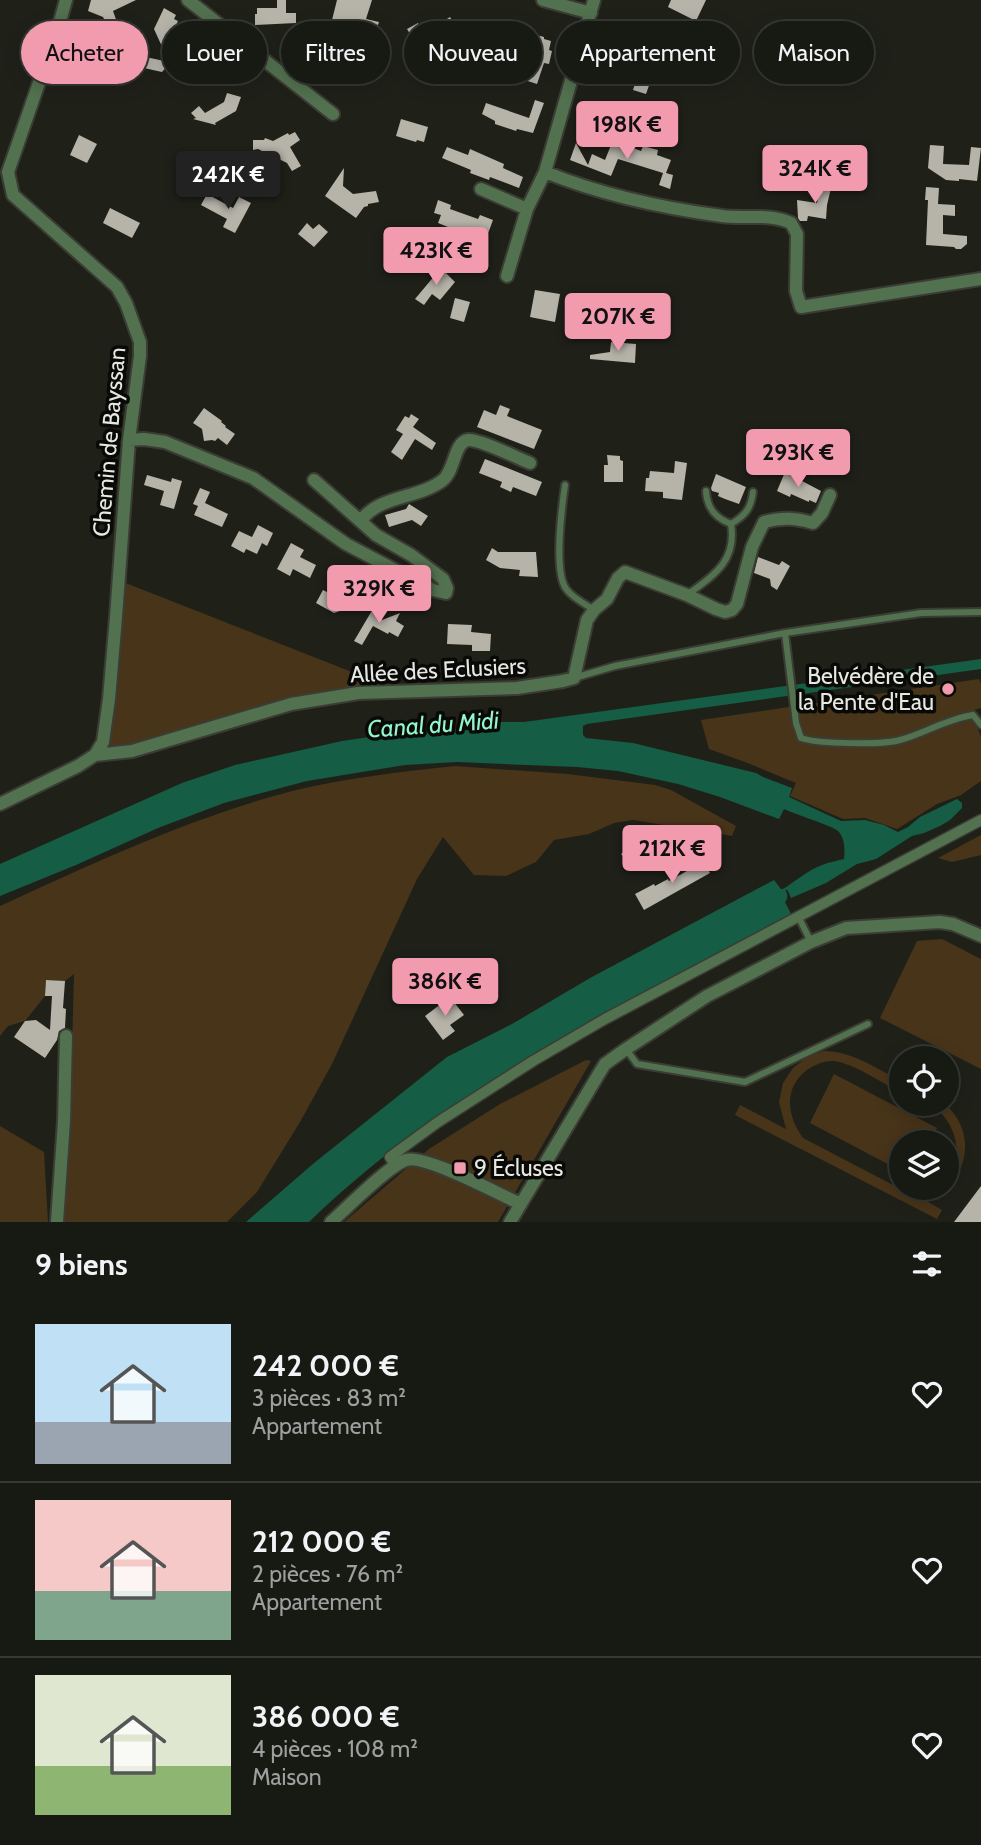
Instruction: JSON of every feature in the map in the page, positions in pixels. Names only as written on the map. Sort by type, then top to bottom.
[{"type":"street","name":"Chemin de Bayssan","points":[[66,0],[8,172],[13,195],[117,287],[127,303],[140,342],[129,440],[109,699],[103,742],[95,755]]},
{"type":"street","points":[[188,0],[333,114]]},
{"type":"street","points":[[507,276],[527,209],[545,172],[593,6],[543,0]]},
{"type":"street","points":[[545,172],[582,187],[670,208],[725,216],[781,218],[792,223],[797,234],[796,291],[801,307],[981,279]]},
{"type":"street","points":[[481,189],[527,209]]},
{"type":"street","points":[[129,440],[165,442],[253,478],[346,544],[433,590],[446,593],[447,587],[443,579],[411,555],[376,535],[314,480]]},
{"type":"street","points":[[361,521],[378,506],[425,490],[443,480],[450,472],[460,444],[466,440],[476,441],[530,463]]},
{"type":"street","points":[[574,678],[587,620],[607,599],[618,578],[625,572],[687,595],[716,610],[732,610],[737,604],[752,547],[764,522],[778,518],[798,518],[813,523],[822,513],[830,495]]},
{"type":"street","name":"Allée des Eclusiers","points":[[95,755],[132,751],[304,701],[358,693],[517,688],[574,678]]},
{"type":"street","points":[[0,804],[95,755]]},
{"type":"street","points":[[395,1165],[390,1157],[533,1061],[605,1019],[981,820]]},
{"type":"street","points":[[510,1222],[605,1065],[707,996],[811,942],[846,928],[940,922],[981,936]]},
{"type":"street","points":[[57,1222],[64,1121],[66,1036]]},
{"type":"street","points":[[331,1222],[395,1165],[410,1159],[433,1164],[521,1204]]},
{"type":"lane","points":[[565,485],[560,528],[561,574],[565,588],[594,610]]},
{"type":"lane","points":[[706,491],[707,502],[713,512],[721,520],[731,524]]},
{"type":"lane","points":[[731,524],[751,507],[754,492]]},
{"type":"lane","points":[[687,595],[719,571],[728,556],[733,537],[731,524]]},
{"type":"lane","name":"Allée des Eclusiers","points":[[574,678],[615,666],[785,633],[921,613],[981,612]]},
{"type":"lane","points":[[785,633],[796,723],[801,738],[811,742],[837,743],[899,741],[958,718],[973,715],[981,725]]},
{"type":"lane","points":[[798,916],[811,942]]},
{"type":"lane","points":[[626,1049],[637,1064],[744,1082],[868,1024]]},
{"type":"shaded area","points":[[118,580],[395,689],[358,693],[95,755],[103,742]]},
{"type":"shaded area","points":[[981,659],[981,669],[583,726],[583,735],[586,738],[633,743],[756,773],[792,788],[789,797],[841,821],[865,820],[898,832],[920,817],[957,799],[962,803],[962,808],[940,826],[912,836],[876,859],[857,864],[826,883],[791,898],[785,889],[785,902],[791,914],[603,1014],[487,1084],[377,1162],[309,1222],[246,1222],[314,1163],[447,1057],[774,880],[783,889],[817,867],[844,859],[844,844],[838,831],[784,809],[779,819],[678,784],[618,771],[457,762],[405,765],[307,781],[224,803],[158,828],[0,896],[0,864],[182,783],[235,765],[342,741],[404,732],[488,727],[491,722],[524,722]]},
{"type":"shaded area","points":[[979,679],[981,708],[971,711],[981,737],[981,781],[961,795],[937,804],[897,829],[865,818],[843,819],[790,796],[796,783],[709,749],[701,720]]},
{"type":"shaded area","points":[[455,766],[568,774],[655,785],[671,790],[736,826],[732,836],[633,820],[614,823],[589,834],[554,840],[536,862],[506,876],[474,875],[443,837],[417,879],[332,1064],[257,1192],[227,1222],[63,1222],[70,1128],[74,974],[65,981],[46,980],[45,996],[25,1021],[8,1026],[0,1036],[0,906],[180,827],[255,802],[332,782]]},
{"type":"shaded area","points":[[981,835],[981,855],[952,862],[938,858]]},
{"type":"shaded area","points":[[942,939],[981,959],[981,1069],[959,1058],[959,1046],[935,1046],[880,1018],[917,941]]},
{"type":"shaded area","points":[[824,1051],[854,1057],[889,1075],[889,1086],[848,1065],[825,1062],[799,1077],[790,1102],[794,1121],[803,1138],[889,1183],[889,1194],[735,1115],[740,1105],[786,1129],[779,1102],[783,1083],[793,1068],[807,1057]]},
{"type":"shaded area","points":[[586,1060],[591,1061],[498,1222],[344,1222],[429,1149],[500,1104]]},
{"type":"shaded area","points":[[834,1074],[889,1103],[889,1116],[914,1116],[937,1128],[889,1130],[889,1165],[810,1123]]},
{"type":"shaded area","points":[[944,1116],[956,1116],[962,1128],[965,1146],[959,1172],[959,1130],[952,1130]]},
{"type":"shaded area","points":[[0,1126],[44,1152],[48,1222],[0,1222]]},
{"type":"shaded area","points":[[900,1200],[925,1200],[942,1210],[937,1219]]},
{"type":"building","points":[[91,0],[136,0],[113,11],[117,21],[105,21],[103,17],[88,11]]},
{"type":"building","points":[[277,0],[286,0],[286,13],[296,13],[296,21],[267,24],[267,21],[255,21],[257,8],[277,8]]},
{"type":"building","points":[[337,0],[372,0],[366,19],[375,21],[332,20]]},
{"type":"building","points":[[671,0],[706,0],[696,21],[668,7]]},
{"type":"building","points":[[164,8],[176,15],[174,19],[178,21],[162,21],[162,47],[154,29]]},
{"type":"building","points":[[542,36],[551,41],[549,50],[552,51],[549,64],[544,63],[542,69]]},
{"type":"building","points":[[148,58],[162,60],[162,72],[148,69]]},
{"type":"building","points":[[635,84],[650,84],[646,94],[633,90]]},
{"type":"building","points":[[227,93],[241,97],[236,111],[215,123],[216,125],[193,119],[196,118],[191,113],[199,106],[205,113],[224,102]]},
{"type":"building","points":[[535,100],[544,103],[533,133],[495,124],[495,121],[482,114],[486,103],[529,118]]},
{"type":"building","points":[[401,119],[428,127],[424,142],[396,136]]},
{"type":"building","points":[[295,132],[300,140],[290,147],[301,166],[292,171],[287,163],[258,149],[253,150],[253,140],[265,138],[273,141]]},
{"type":"building","points":[[79,135],[97,144],[87,163],[70,155]]},
{"type":"building","points":[[613,140],[641,151],[643,146],[658,150],[657,155],[671,160],[666,173],[673,175],[670,189],[659,185],[663,173],[618,159],[611,176],[570,160],[576,143],[588,165],[592,154],[605,160]]},
{"type":"building","points":[[930,145],[944,146],[943,164],[969,165],[971,147],[981,148],[977,181],[946,180],[928,168]]},
{"type":"building","points":[[447,147],[468,155],[470,149],[504,164],[503,168],[523,177],[519,188],[470,173],[471,170],[442,158]]},
{"type":"building","points":[[344,168],[343,186],[353,194],[376,191],[379,202],[368,204],[356,218],[325,196]]},
{"type":"building","points":[[822,182],[832,184],[826,219],[808,216],[807,221],[800,221],[797,200],[817,203]]},
{"type":"building","points":[[926,187],[939,188],[938,204],[955,205],[955,216],[943,215],[943,234],[967,236],[967,244],[961,249],[926,245]]},
{"type":"building","points":[[207,194],[233,208],[239,197],[251,203],[235,233],[223,227],[227,219],[201,205]]},
{"type":"building","points":[[438,200],[451,205],[450,209],[478,219],[480,215],[493,220],[482,250],[470,246],[472,240],[447,230],[448,227],[438,223],[441,215],[434,213]]},
{"type":"building","points":[[110,208],[140,223],[132,238],[103,223]]},
{"type":"building","points":[[307,223],[313,229],[319,224],[328,232],[314,247],[298,234]]},
{"type":"building","points":[[441,268],[455,282],[440,300],[432,294],[424,305],[415,299]]},
{"type":"building","points":[[535,290],[560,294],[555,322],[530,317]]},
{"type":"building","points":[[455,298],[470,302],[464,322],[450,318]]},
{"type":"building","points":[[611,342],[636,344],[635,363],[590,359],[590,355],[610,352]]},
{"type":"building","points":[[500,405],[510,409],[507,416],[542,430],[534,449],[477,427],[484,410],[496,415]]},
{"type":"building","points":[[204,408],[235,434],[227,445],[218,438],[215,441],[204,441],[202,429],[193,423]]},
{"type":"building","points":[[411,414],[419,419],[413,427],[436,443],[432,450],[415,439],[402,460],[391,452],[403,434],[396,430],[405,416],[409,418]]},
{"type":"building","points":[[607,455],[620,456],[623,461],[623,482],[604,482]]},
{"type":"building","points":[[485,459],[542,482],[536,496],[513,487],[511,492],[500,487],[502,482],[479,473]]},
{"type":"building","points":[[675,461],[687,463],[682,500],[663,498],[663,492],[645,491],[646,478],[649,478],[650,471],[674,473]]},
{"type":"building","points":[[785,472],[821,491],[816,503],[777,491]]},
{"type":"building","points":[[716,474],[746,487],[739,504],[712,491]]},
{"type":"building","points":[[147,475],[171,482],[172,478],[182,481],[174,509],[160,505],[164,491],[144,485]]},
{"type":"building","points":[[200,488],[210,492],[205,503],[228,514],[222,527],[194,515],[198,506],[193,504]]},
{"type":"building","points":[[409,504],[428,516],[421,526],[412,520],[389,527],[385,515],[406,509]]},
{"type":"building","points":[[258,525],[273,533],[267,546],[262,543],[257,554],[246,549],[244,553],[231,546],[239,531],[252,537]]},
{"type":"building","points":[[291,543],[304,550],[300,557],[316,565],[310,578],[293,569],[290,576],[277,569]]},
{"type":"building","points":[[492,548],[498,552],[536,552],[538,577],[519,576],[520,570],[500,568],[486,560]]},
{"type":"building","points":[[758,557],[779,565],[782,561],[790,566],[777,590],[771,586],[770,579],[754,573]]},
{"type":"building","points":[[323,590],[333,595],[350,591],[355,606],[334,613],[316,603]]},
{"type":"building","points":[[377,602],[382,620],[400,613],[396,621],[404,626],[398,637],[373,626],[362,645],[354,641]]},
{"type":"building","points":[[448,624],[472,625],[471,632],[491,634],[490,651],[472,651],[472,645],[447,644]]},
{"type":"building","points":[[652,827],[661,838],[630,865],[621,854]]},
{"type":"building","points":[[701,857],[710,873],[644,910],[635,894],[654,884],[655,886],[668,879],[669,881],[694,867],[692,862]]},
{"type":"building","points":[[46,980],[65,981],[63,1008],[66,1009],[65,1028],[59,1031],[57,1040],[45,1058],[14,1037],[25,1021],[36,1020],[50,1030],[52,996],[45,996]]},
{"type":"building","points":[[450,997],[464,1015],[450,1025],[455,1031],[443,1040],[425,1016]]},
{"type":"building","points":[[981,1186],[981,1222],[954,1222]]},
{"type":"place","name":"Belvédère de la Pente d'Eau","points":[[948,689]]},
{"type":"place","name":"9 Écluses","points":[[460,1168]]},
{"type":"water label","name":"Canal du Midi","points":[[433,725]]}]
